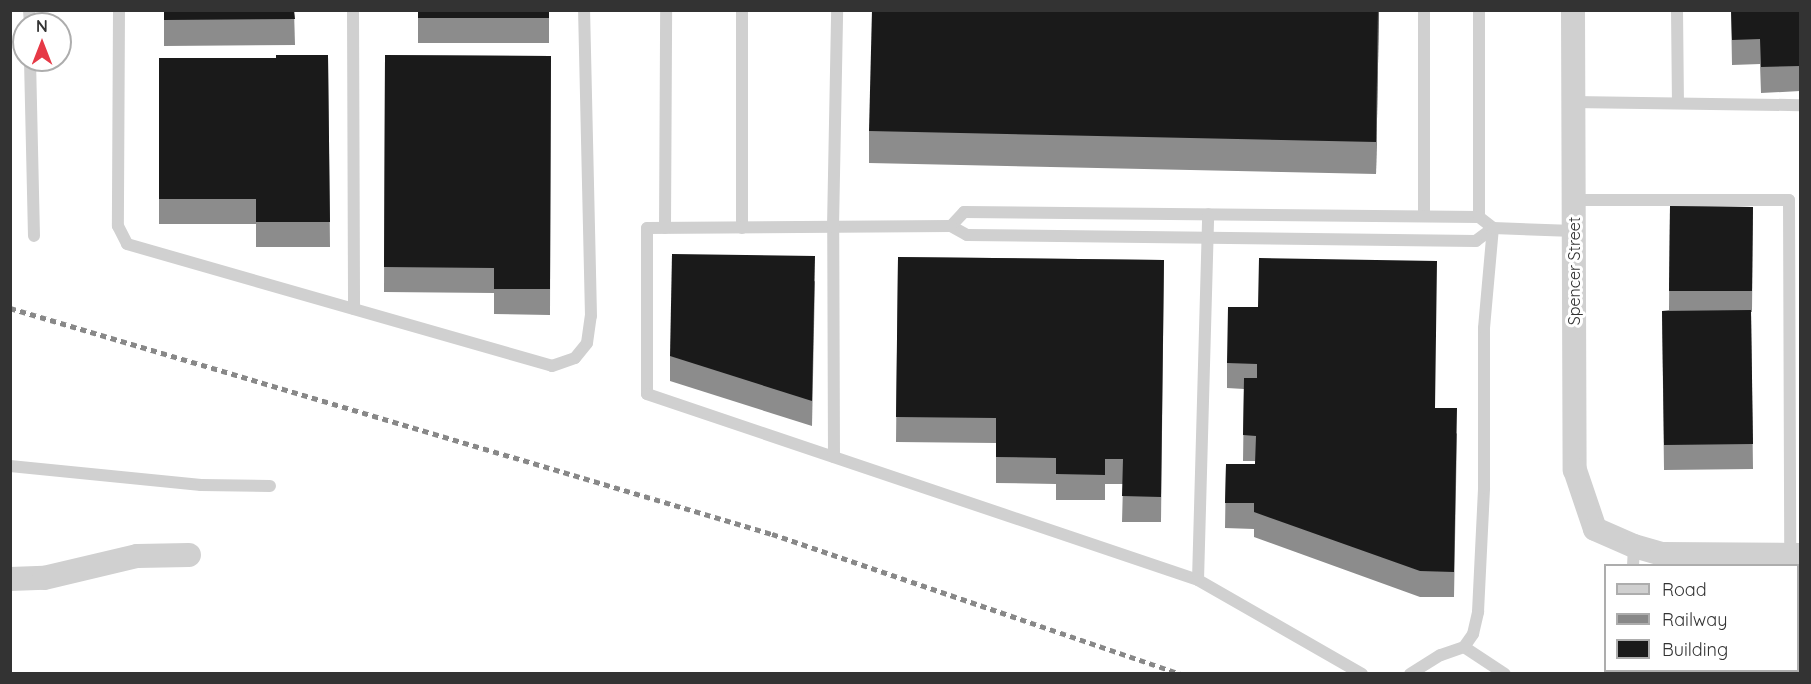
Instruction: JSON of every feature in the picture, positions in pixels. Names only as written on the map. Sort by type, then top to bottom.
[{"type":"street","name":"Spencer Street","points":[[1573,10],[1575,470],[1595,529],[1633,556]]},
{"type":"street","points":[[1633,556],[1662,554],[1795,555]]},
{"type":"street","points":[[10,579],[44,578],[137,556],[189,555]]},
{"type":"lane","points":[[119,10],[118,226],[127,244],[552,366],[575,358],[587,343],[591,316],[585,10]]},
{"type":"lane","points":[[352,10],[354,309]]},
{"type":"lane","points":[[665,228],[666,10]]},
{"type":"lane","points":[[742,10],[742,228]]},
{"type":"lane","points":[[834,457],[833,227],[837,10]]},
{"type":"lane","points":[[1424,10],[1424,215]]},
{"type":"lane","points":[[1479,10],[1479,217]]},
{"type":"lane","points":[[1677,10],[1678,103]]},
{"type":"lane","points":[[30,72],[34,236]]},
{"type":"lane","points":[[1573,102],[1800,105]]},
{"type":"lane","points":[[1574,200],[1790,200],[1795,555]]},
{"type":"lane","points":[[951,226],[964,212],[1424,215],[1479,217],[1493,228],[1574,231]]},
{"type":"lane","points":[[1198,580],[1208,214]]},
{"type":"lane","points":[[1362,674],[1198,580],[647,394],[647,228],[951,226],[967,235],[1476,241],[1493,228]]},
{"type":"lane","points":[[1410,674],[1441,655],[1464,647],[1473,634],[1478,612],[1484,488],[1484,328],[1493,228]]},
{"type":"lane","points":[[10,466],[201,485],[270,486]]},
{"type":"lane","points":[[1464,647],[1506,674]]},
{"type":"building","points":[[164,10],[294,10],[295,19],[164,20]]},
{"type":"building","points":[[418,10],[549,10],[549,18],[418,18]]},
{"type":"building","points":[[872,10],[1378,10],[1376,142],[869,131]]},
{"type":"building","points":[[1731,10],[1800,10],[1800,66],[1761,67],[1760,39],[1732,40]]},
{"type":"building","points":[[276,55],[328,55],[330,222],[256,222],[256,199],[159,199],[159,58],[276,58]]},
{"type":"building","points":[[385,55],[551,56],[550,289],[494,289],[494,268],[384,267]]},
{"type":"building","points":[[1670,206],[1753,207],[1752,291],[1669,291]]},
{"type":"building","points":[[672,254],[815,256],[812,401],[670,356]]},
{"type":"building","points":[[898,257],[1164,260],[1161,497],[1122,496],[1123,459],[1105,459],[1105,475],[1056,474],[1056,458],[996,457],[996,418],[896,417]]},
{"type":"building","points":[[1259,258],[1437,261],[1435,408],[1457,408],[1454,572],[1420,571],[1254,512],[1254,503],[1225,503],[1226,464],[1255,464],[1256,436],[1243,435],[1244,378],[1257,378],[1257,364],[1227,363],[1228,307],[1258,307]]},
{"type":"building","points":[[1751,310],[1753,444],[1664,445],[1662,311]]},
{"type":"building","points":[[1800,652],[1800,674],[1658,674],[1658,672],[1799,672]]},
{"type":"railway","points":[[10,308],[772,534],[1182,674]]}]
